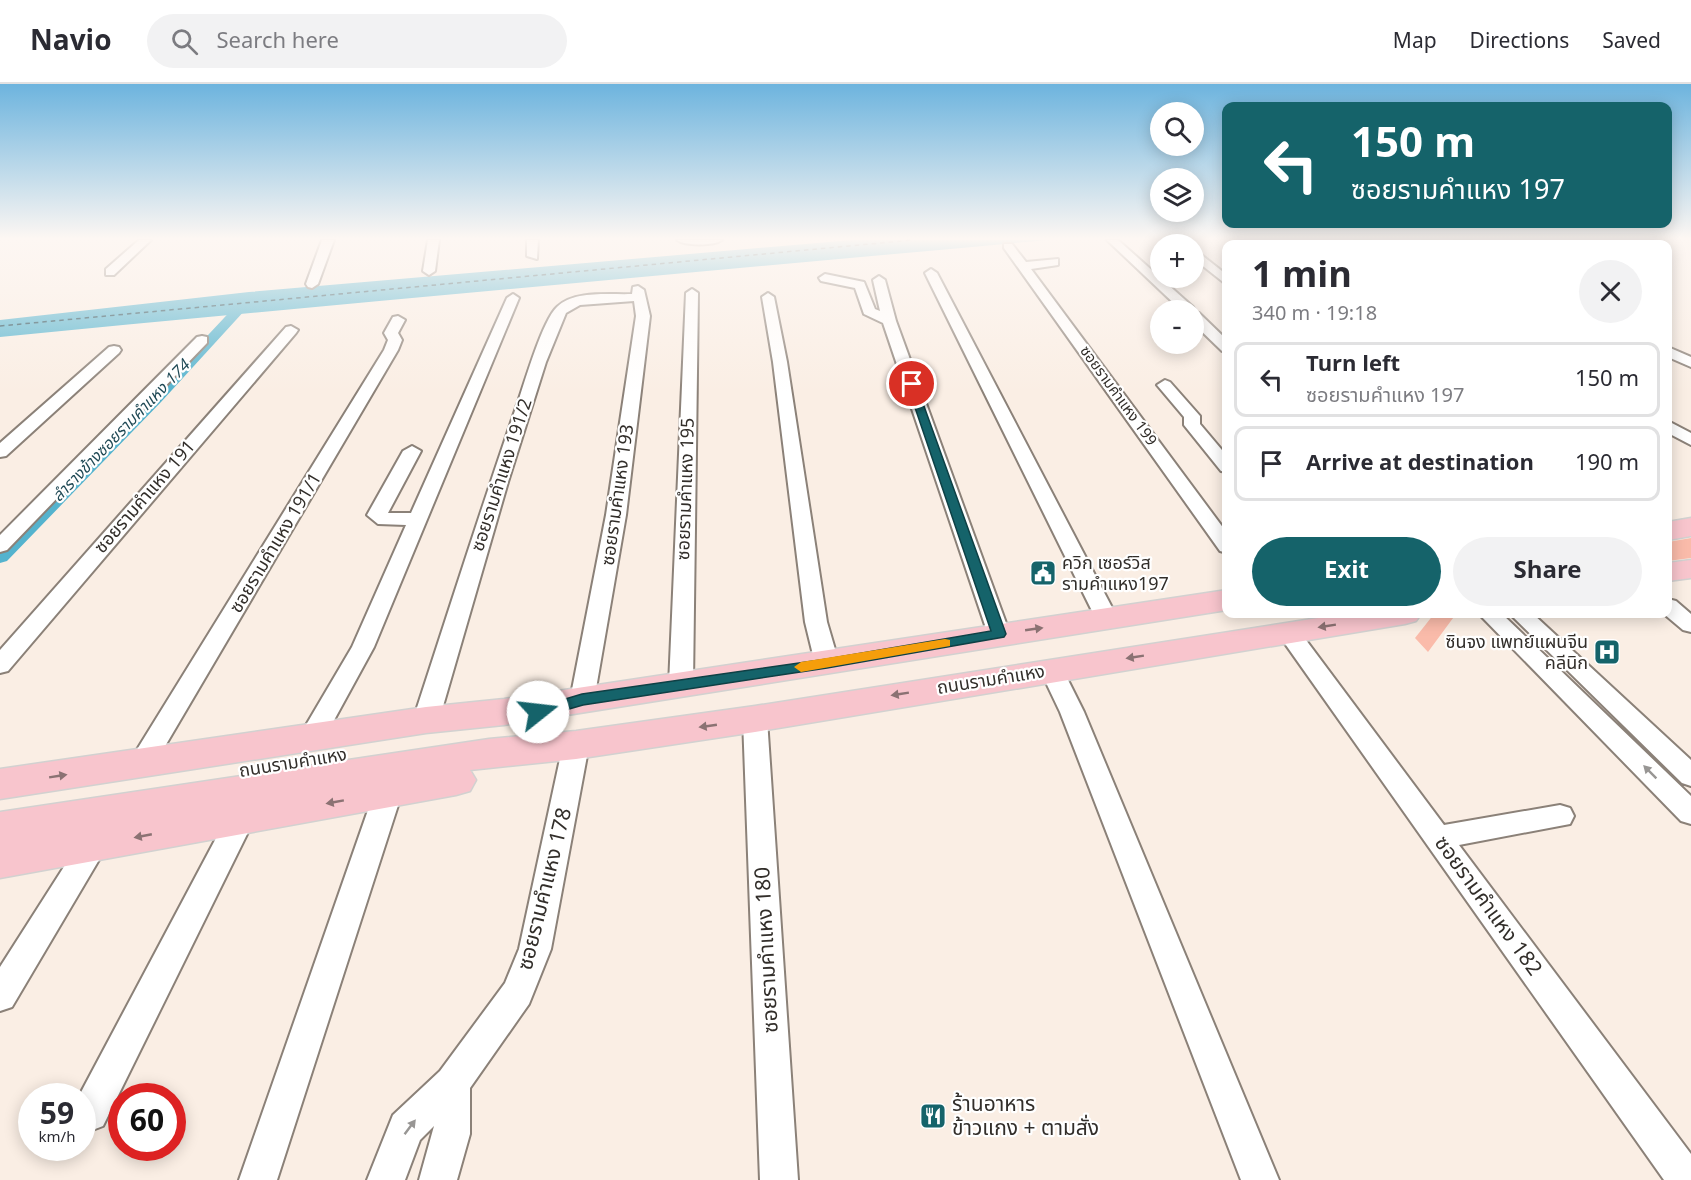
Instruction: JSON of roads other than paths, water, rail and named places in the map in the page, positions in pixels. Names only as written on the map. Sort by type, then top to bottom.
[{"type":"main road","points":[[1672,530],[1691,527]]},
{"type":"main road","name":"ถนนรามคำแหง","points":[[0,784],[426,720],[504,712],[1222,601]]},
{"type":"main road","name":"ถนนรามคำแหง","points":[[0,829],[489,753],[576,745],[755,719],[1381,618]]},
{"type":"main road","name":"ถนนรามคำแหง","points":[[0,809],[415,743],[470,732],[582,700]]},
{"type":"main road","name":"ถนนรามคำแหง","points":[[0,860],[388,793],[495,770],[576,745]]},
{"type":"street","points":[[862,291],[869,311],[889,321]]},
{"type":"street","points":[[882,291],[889,321],[999,634]]},
{"type":"street","points":[[940,291],[1107,619]]},
{"type":"street","name":"ซอยรามคำแหง 199","points":[[1041,291],[1222,540]]},
{"type":"street","name":"ซอยรามคำแหง 195","points":[[681,685],[692,293]]},
{"type":"street","name":"ซอยรามคำแหง 193","points":[[582,700],[616,515],[643,316],[638,294]]},
{"type":"street","name":"ซอยรามคำแหง 191/2","points":[[426,720],[501,474],[539,362],[560,311],[567,305],[578,301],[638,294]]},
{"type":"street","points":[[312,737],[363,647],[513,297]]},
{"type":"street","points":[[768,297],[780,362],[816,622],[827,663]]},
{"type":"street","name":"ซอยรามคำแหง 191/1","points":[[142,763],[391,350],[395,340],[391,333],[398,320]]},
{"type":"street","points":[[1204,326],[1222,343]]},
{"type":"street","name":"ซอยรามคำแหง 191","points":[[0,665],[291,330]]},
{"type":"street","points":[[0,546],[202,340]]},
{"type":"street","points":[[0,452],[114,350]]},
{"type":"street","points":[[1672,353],[1691,363]]},
{"type":"street","points":[[1165,385],[1192,416],[1192,425],[1222,460]]},
{"type":"street","points":[[1672,428],[1691,440]]},
{"type":"street","points":[[412,451],[377,515],[385,520],[417,519]]},
{"type":"street","points":[[1672,609],[1691,625]]},
{"type":"street","points":[[1494,618],[1691,813]]},
{"type":"street","points":[[1525,618],[1691,776]]},
{"type":"street","name":"ซอยรามคำแหง 182","points":[[1289,633],[1687,1180]]},
{"type":"street","points":[[1052,670],[1072,712],[1260,1180]]},
{"type":"street","points":[[1585,707],[1617,704]]},
{"type":"street","name":"ซอยรามคำแหง 180","points":[[755,719],[780,1180]]},
{"type":"street","name":"ซอยรามคำแหง 178","points":[[386,1180],[406,1128],[452,1083],[518,993],[535,949],[563,819],[576,745]]},
{"type":"street","points":[[258,1180],[388,793]]},
{"type":"street","points":[[1439,837],[1560,816]]},
{"type":"street","points":[[96,1101],[241,818]]},
{"type":"street","points":[[0,996],[93,845]]},
{"type":"street","points":[[438,1180],[452,1134],[452,1083]]},
{"type":"water","points":[[490,291],[0,337],[0,320],[249,292]]},
{"type":"waterway","name":"ลำรางข้างซอยรามคำแหง 174","points":[[0,557],[156,399],[242,306]]},
{"type":"place","name":"ควิก เซอร์วิส รามคำแหง197","points":[[1043,573]]},
{"type":"place","name":"ซินจง แพทย์แผนจีน คลีนิก","points":[[1607,652]]},
{"type":"place","name":"ร้านอาหาร ข้าวแกง + ตามสั่ง","points":[[933,1116]]}]
